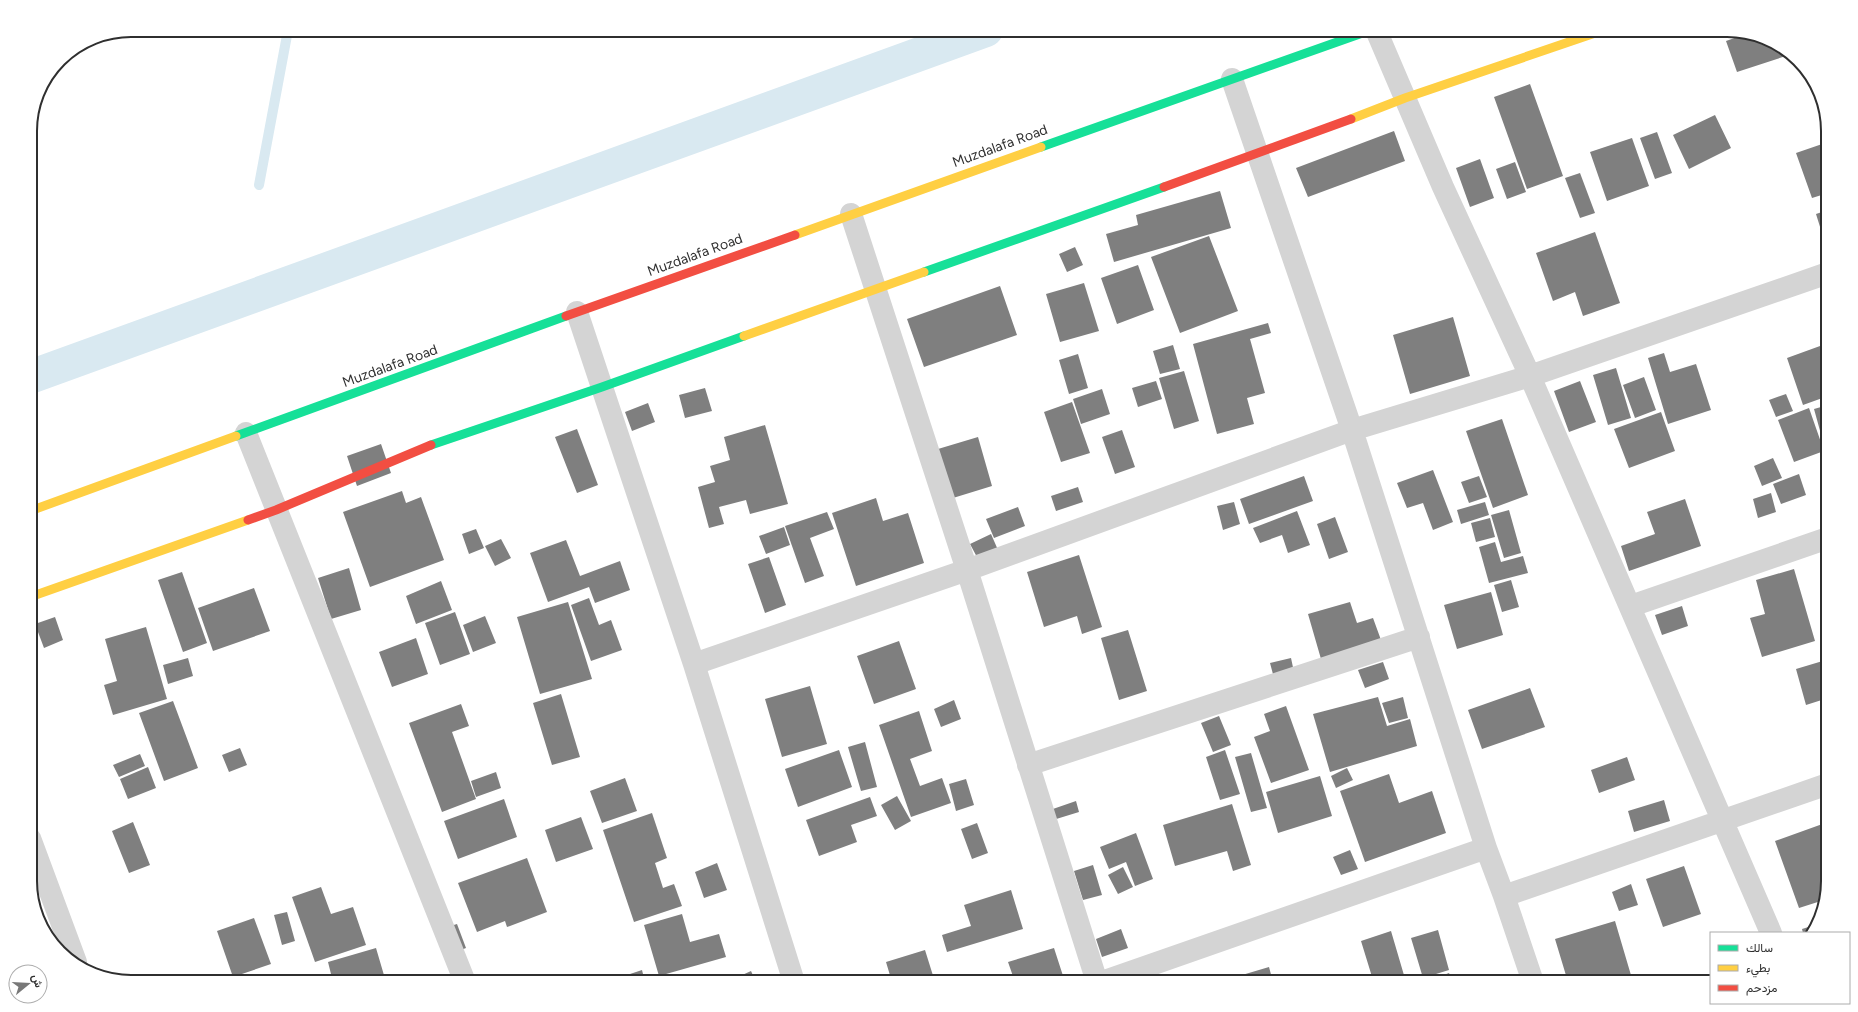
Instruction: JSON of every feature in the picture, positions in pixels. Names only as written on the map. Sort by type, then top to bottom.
[{"type":"street","name":"Muzdalafa Road","points":[[37,508],[577,312],[1351,37]]},
{"type":"street","points":[[1379,37],[1443,187],[1530,376],[1631,606],[1771,932]]},
{"type":"street","points":[[37,595],[276,510],[424,447],[602,387],[875,288],[1258,154],[1405,98],[1584,37]]},
{"type":"street","points":[[1232,79],[1352,430],[1486,848],[1531,975]]},
{"type":"street","points":[[851,214],[967,570],[1095,975]]},
{"type":"street","points":[[694,664],[967,570],[1352,430],[1530,376],[1821,275]]},
{"type":"street","points":[[577,312],[694,664],[792,975]]},
{"type":"street","points":[[246,433],[462,975]]},
{"type":"street","points":[[1631,606],[1821,540]]},
{"type":"street","points":[[1028,765],[1419,637]]},
{"type":"street","points":[[1504,896],[1821,786]]},
{"type":"street","points":[[1122,975],[1486,848]]},
{"type":"street","points":[[37,859],[67,950]]},
{"type":"building","points":[[1735,38],[1751,40],[1769,47],[1784,57],[1737,72],[1726,41]]},
{"type":"building","points":[[1530,84],[1563,176],[1527,189],[1494,97]]},
{"type":"building","points":[[1715,115],[1731,148],[1689,169],[1673,135]]},
{"type":"building","points":[[1394,131],[1405,161],[1308,197],[1296,168]]},
{"type":"building","points":[[1657,132],[1672,173],[1655,179],[1640,138]]},
{"type":"building","points":[[1632,138],[1649,186],[1607,201],[1590,152]]},
{"type":"building","points":[[1821,144],[1821,195],[1812,198],[1796,153]]},
{"type":"building","points":[[1480,159],[1494,198],[1470,207],[1456,168]]},
{"type":"building","points":[[1515,162],[1526,192],[1507,199],[1496,169]]},
{"type":"building","points":[[1580,173],[1595,213],[1580,218],[1565,178]]},
{"type":"building","points":[[1220,191],[1231,228],[1114,262],[1106,234],[1138,225],[1136,215]]},
{"type":"building","points":[[1821,212],[1821,230],[1816,214]]},
{"type":"building","points":[[1595,232],[1620,303],[1583,316],[1575,292],[1553,301],[1536,253]]},
{"type":"building","points":[[1209,236],[1238,311],[1180,333],[1151,257]]},
{"type":"building","points":[[1075,247],[1083,265],[1067,272],[1059,254]]},
{"type":"building","points":[[1138,265],[1154,310],[1117,324],[1101,278]]},
{"type":"building","points":[[1084,283],[1099,331],[1060,342],[1046,294]]},
{"type":"building","points":[[1000,286],[1017,335],[924,367],[907,319]]},
{"type":"building","points":[[1453,317],[1470,376],[1410,394],[1393,335]]},
{"type":"building","points":[[1268,323],[1271,333],[1250,339],[1265,393],[1247,398],[1254,424],[1217,434],[1193,344]]},
{"type":"building","points":[[1173,345],[1180,369],[1160,374],[1153,351]]},
{"type":"building","points":[[1820,346],[1821,399],[1803,405],[1787,358]]},
{"type":"building","points":[[1664,353],[1670,372],[1696,364],[1711,410],[1668,424],[1648,358]]},
{"type":"building","points":[[1078,354],[1088,388],[1069,394],[1059,360]]},
{"type":"building","points":[[1616,368],[1631,418],[1608,425],[1593,375]]},
{"type":"building","points":[[1184,371],[1199,421],[1174,429],[1159,378]]},
{"type":"building","points":[[1644,377],[1656,410],[1635,418],[1623,385]]},
{"type":"building","points":[[1156,381],[1162,399],[1138,407],[1132,388]]},
{"type":"building","points":[[1580,381],[1596,422],[1569,432],[1554,391]]},
{"type":"building","points":[[705,388],[712,411],[685,418],[679,395]]},
{"type":"building","points":[[1102,389],[1110,414],[1081,424],[1073,399]]},
{"type":"building","points":[[1786,394],[1793,411],[1776,417],[1769,400]]},
{"type":"building","points":[[1072,402],[1090,453],[1061,462],[1044,412]]},
{"type":"building","points":[[648,403],[655,422],[632,431],[625,412]]},
{"type":"building","points":[[1821,407],[1821,434],[1814,409]]},
{"type":"building","points":[[1809,408],[1821,442],[1821,452],[1794,462],[1778,420]]},
{"type":"building","points":[[1661,412],[1675,451],[1629,468],[1614,429]]},
{"type":"building","points":[[1502,419],[1528,495],[1493,508],[1466,431]]},
{"type":"building","points":[[765,425],[788,504],[750,514],[746,500],[719,507],[724,524],[709,528],[698,487],[715,482],[710,466],[730,460],[724,437]]},
{"type":"building","points":[[577,429],[598,485],[577,493],[555,437]]},
{"type":"building","points":[[1122,430],[1135,467],[1115,474],[1102,437]]},
{"type":"building","points":[[978,437],[992,486],[953,498],[938,449]]},
{"type":"building","points":[[381,444],[391,473],[357,486],[347,456]]},
{"type":"building","points":[[1773,458],[1782,478],[1762,486],[1754,466]]},
{"type":"building","points":[[1433,470],[1453,522],[1433,530],[1423,503],[1407,508],[1397,483]]},
{"type":"building","points":[[1799,474],[1806,495],[1781,504],[1773,484]]},
{"type":"building","points":[[1304,476],[1313,501],[1249,524],[1240,499]]},
{"type":"building","points":[[1479,476],[1487,497],[1469,503],[1461,482]]},
{"type":"building","points":[[1078,487],[1083,502],[1056,511],[1051,496]]},
{"type":"building","points":[[402,491],[406,503],[421,497],[444,560],[370,587],[343,512]]},
{"type":"building","points":[[1771,493],[1776,512],[1758,518],[1753,499]]},
{"type":"building","points":[[876,498],[883,521],[908,513],[924,563],[856,586],[832,513]]},
{"type":"building","points":[[1685,499],[1701,546],[1629,571],[1621,546],[1655,534],[1647,512]]},
{"type":"building","points":[[1234,502],[1240,524],[1223,530],[1217,506]]},
{"type":"building","points":[[1485,502],[1489,515],[1461,524],[1457,510]]},
{"type":"building","points":[[1018,507],[1025,526],[994,538],[986,519]]},
{"type":"building","points":[[1509,510],[1521,553],[1504,558],[1491,515]]},
{"type":"building","points":[[1297,511],[1310,545],[1288,553],[1282,535],[1260,543],[1253,528]]},
{"type":"building","points":[[827,512],[834,529],[810,538],[824,576],[805,583],[785,526]]},
{"type":"building","points":[[1335,517],[1348,552],[1329,559],[1317,524]]},
{"type":"building","points":[[1490,518],[1495,537],[1476,542],[1471,523]]},
{"type":"building","points":[[784,527],[790,545],[766,554],[759,536]]},
{"type":"building","points":[[476,529],[484,548],[469,554],[462,534]]},
{"type":"building","points":[[991,534],[998,550],[978,559],[970,544]]},
{"type":"building","points":[[501,539],[511,558],[495,566],[485,546]]},
{"type":"building","points":[[566,540],[580,576],[620,561],[630,590],[595,603],[589,587],[548,602],[530,553]]},
{"type":"building","points":[[1495,542],[1501,562],[1523,556],[1528,573],[1489,583],[1479,547]]},
{"type":"building","points":[[1079,555],[1102,627],[1082,634],[1077,616],[1044,627],[1027,572]]},
{"type":"building","points":[[769,557],[786,605],[765,613],[748,564]]},
{"type":"building","points":[[349,568],[361,610],[331,619],[318,578]]},
{"type":"building","points":[[1794,569],[1815,641],[1762,657],[1750,618],[1765,614],[1756,580]]},
{"type":"building","points":[[182,572],[207,643],[183,652],[158,580]]},
{"type":"building","points":[[1511,580],[1519,607],[1502,612],[1494,585]]},
{"type":"building","points":[[441,581],[452,610],[416,624],[406,596]]},
{"type":"building","points":[[254,588],[270,631],[213,651],[198,608]]},
{"type":"building","points":[[1491,592],[1503,635],[1457,649],[1444,605]]},
{"type":"building","points":[[589,598],[599,625],[611,620],[622,650],[591,661],[571,605]]},
{"type":"building","points":[[568,602],[592,679],[540,694],[517,617]]},
{"type":"building","points":[[1350,602],[1357,623],[1373,618],[1381,640],[1321,659],[1308,614]]},
{"type":"building","points":[[1682,606],[1688,626],[1662,635],[1655,615]]},
{"type":"building","points":[[455,612],[470,654],[440,665],[425,623]]},
{"type":"building","points":[[485,616],[496,643],[473,652],[463,625]]},
{"type":"building","points":[[55,617],[63,640],[44,648],[37,629],[37,623]]},
{"type":"building","points":[[146,627],[167,699],[113,715],[104,685],[117,681],[105,639]]},
{"type":"building","points":[[1128,630],[1147,691],[1119,700],[1101,638]]},
{"type":"building","points":[[416,638],[428,674],[392,687],[379,652]]},
{"type":"building","points":[[899,641],[916,689],[874,704],[857,656]]},
{"type":"building","points":[[188,658],[193,676],[168,684],[163,665]]},
{"type":"building","points":[[1291,658],[1294,672],[1274,678],[1270,663]]},
{"type":"building","points":[[1383,662],[1389,679],[1365,688],[1358,670]]},
{"type":"building","points":[[1821,662],[1821,700],[1806,705],[1796,669]]},
{"type":"building","points":[[810,686],[827,744],[782,757],[765,699]]},
{"type":"building","points":[[1530,688],[1545,727],[1482,749],[1468,710]]},
{"type":"building","points":[[561,694],[580,757],[552,765],[533,703]]},
{"type":"building","points":[[1378,697],[1387,726],[1410,719],[1417,746],[1330,772],[1313,714]]},
{"type":"building","points":[[1403,697],[1408,718],[1389,723],[1382,703]]},
{"type":"building","points":[[954,700],[961,719],[941,727],[934,709]]},
{"type":"building","points":[[173,701],[198,768],[164,781],[139,713]]},
{"type":"building","points":[[461,704],[469,726],[452,732],[476,799],[442,812],[409,723]]},
{"type":"building","points":[[1286,706],[1309,770],[1271,783],[1254,737],[1270,731],[1264,714]]},
{"type":"building","points":[[919,711],[932,751],[910,759],[920,786],[942,778],[951,803],[911,817],[879,725]]},
{"type":"building","points":[[1219,716],[1231,745],[1213,752],[1201,723]]},
{"type":"building","points":[[865,742],[877,787],[861,791],[848,747]]},
{"type":"building","points":[[240,748],[247,765],[229,772],[222,755]]},
{"type":"building","points":[[839,750],[852,787],[798,807],[785,769]]},
{"type":"building","points":[[1225,750],[1240,794],[1220,800],[1206,757]]},
{"type":"building","points":[[1251,753],[1267,808],[1251,812],[1235,757]]},
{"type":"building","points":[[140,754],[145,766],[119,777],[113,765]]},
{"type":"building","points":[[1627,757],[1635,780],[1599,793],[1591,770]]},
{"type":"building","points":[[148,767],[156,788],[128,799],[120,779]]},
{"type":"building","points":[[1347,768],[1353,780],[1336,788],[1331,776]]},
{"type":"building","points":[[496,772],[501,788],[476,797],[471,781]]},
{"type":"building","points":[[1389,774],[1399,803],[1432,791],[1446,833],[1365,862],[1340,791]]},
{"type":"building","points":[[1320,776],[1332,816],[1278,833],[1266,792]]},
{"type":"building","points":[[625,778],[637,811],[602,823],[590,791]]},
{"type":"building","points":[[966,779],[974,805],[956,811],[949,784]]},
{"type":"building","points":[[897,796],[911,821],[895,830],[881,805]]},
{"type":"building","points":[[870,797],[877,816],[851,825],[857,842],[819,856],[806,820]]},
{"type":"building","points":[[504,799],[517,837],[458,859],[444,821]]},
{"type":"building","points":[[1664,800],[1670,821],[1634,832],[1628,811]]},
{"type":"building","points":[[1076,801],[1079,812],[1053,820],[1050,810]]},
{"type":"building","points":[[1232,804],[1251,865],[1233,871],[1227,851],[1175,866],[1163,825]]},
{"type":"building","points":[[652,813],[667,858],[655,863],[663,888],[674,884],[682,906],[634,922],[603,830]]},
{"type":"building","points":[[581,817],[593,849],[556,862],[545,830]]},
{"type":"building","points":[[133,822],[150,865],[129,873],[112,831]]},
{"type":"building","points":[[977,823],[988,853],[972,859],[961,829]]},
{"type":"building","points":[[1821,825],[1821,881],[1819,902],[1799,908],[1775,841]]},
{"type":"building","points":[[1136,833],[1153,879],[1135,886],[1126,862],[1109,869],[1100,847]]},
{"type":"building","points":[[1350,850],[1358,869],[1341,875],[1333,857]]},
{"type":"building","points":[[527,858],[547,912],[507,927],[505,921],[477,932],[458,883]]},
{"type":"building","points":[[717,863],[727,890],[704,898],[695,872]]},
{"type":"building","points":[[1093,865],[1102,895],[1083,900],[1074,871]]},
{"type":"building","points":[[1684,866],[1701,914],[1663,927],[1646,879]]},
{"type":"building","points":[[1123,867],[1133,887],[1118,894],[1108,875]]},
{"type":"building","points":[[1631,884],[1638,905],[1619,911],[1612,892]]},
{"type":"building","points":[[321,887],[331,914],[353,907],[366,945],[315,962],[292,897]]},
{"type":"building","points":[[1011,890],[1023,929],[947,952],[942,935],[971,926],[964,905]]},
{"type":"building","points":[[287,912],[295,941],[282,945],[274,915]]},
{"type":"building","points":[[682,914],[690,942],[719,934],[726,957],[659,975],[644,925]]},
{"type":"building","points":[[254,918],[271,964],[239,975],[232,975],[217,931]]},
{"type":"building","points":[[1615,921],[1631,975],[1566,975],[1555,939]]},
{"type":"building","points":[[457,924],[466,948],[453,953],[444,928]]},
{"type":"building","points":[[1809,927],[1806,932],[1803,932],[1802,929]]},
{"type":"building","points":[[1121,929],[1128,948],[1102,957],[1096,939]]},
{"type":"building","points":[[1438,930],[1449,970],[1433,975],[1422,975],[1411,938]]},
{"type":"building","points":[[1391,931],[1404,975],[1371,975],[1361,941]]},
{"type":"building","points":[[376,948],[384,975],[331,975],[328,962]]},
{"type":"building","points":[[1054,948],[1063,975],[1013,975],[1008,962]]},
{"type":"building","points":[[925,950],[933,975],[890,975],[886,962]]},
{"type":"building","points":[[1269,967],[1271,975],[1242,975]]},
{"type":"building","points":[[642,970],[643,975],[627,975]]},
{"type":"building","points":[[751,971],[753,975],[742,975]]},
{"type":"waterway","points":[[259,185],[287,37]]},
{"type":"waterway","points":[[37,374],[967,37]]},
{"type":"traffic: fast","points":[[1041,147],[1351,37]]},
{"type":"traffic: fast","points":[[924,272],[1164,187]]},
{"type":"traffic: fast","points":[[236,436],[566,316]]},
{"type":"traffic: fast","points":[[431,445],[602,387],[744,336]]},
{"type":"traffic: slow","points":[[1351,119],[1405,98],[1584,37]]},
{"type":"traffic: slow","points":[[795,235],[1041,147]]},
{"type":"traffic: slow","points":[[744,336],[924,272]]},
{"type":"traffic: slow","points":[[37,508],[236,436]]},
{"type":"traffic: slow","points":[[37,595],[248,520]]},
{"type":"traffic: jam","points":[[1164,187],[1351,119]]},
{"type":"traffic: jam","points":[[566,316],[795,235]]},
{"type":"traffic: jam","points":[[248,520],[276,510],[431,445]]}]
